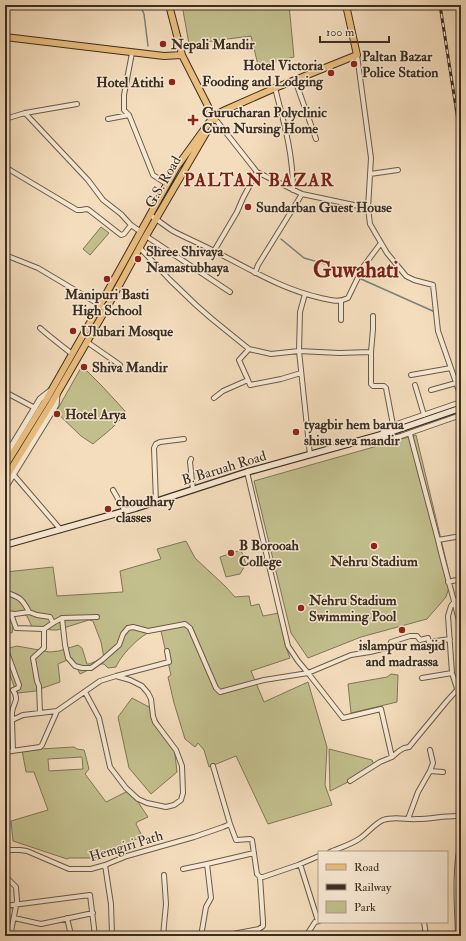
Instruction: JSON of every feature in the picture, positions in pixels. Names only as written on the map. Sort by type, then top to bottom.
[{"type":"main road","points":[[169,5],[182,55],[214,118]]},
{"type":"main road","points":[[346,5],[357,55]]},
{"type":"main road","points":[[5,37],[132,53],[164,56],[182,55]]},
{"type":"main road","name":"G.S. Road","points":[[49,402],[57,394],[140,248],[150,215],[176,168],[214,118],[223,111],[275,88],[357,55]]},
{"type":"main road","name":"G.S. Road","points":[[49,402],[52,389],[100,305],[144,234],[156,219],[214,118]]},
{"type":"main road","points":[[5,466],[49,402]]},
{"type":"main road","points":[[5,479],[49,402]]},
{"type":"main road","name":"B. Baruah Road","points":[[5,545],[156,502],[247,472],[391,432],[461,408]]},
{"type":"street","points":[[132,53],[124,95],[124,110],[129,114],[153,175],[167,184]]},
{"type":"street","points":[[357,55],[371,158],[368,208],[370,224],[387,254],[406,276],[414,280],[433,285],[438,331],[461,397]]},
{"type":"street","points":[[295,80],[316,139]]},
{"type":"street","points":[[275,88],[290,148],[294,190]]},
{"type":"street","points":[[5,119],[25,113],[77,104]]},
{"type":"street","points":[[25,113],[88,180],[103,200],[121,214],[131,225],[230,292]]},
{"type":"street","points":[[108,119],[129,114]]},
{"type":"street","points":[[214,118],[257,172],[302,194],[368,208]]},
{"type":"street","points":[[5,167],[76,210],[87,209],[121,235],[124,234],[131,225]]},
{"type":"street","points":[[370,174],[398,170]]},
{"type":"street","points":[[214,250],[237,212],[257,172]]},
{"type":"street","points":[[255,273],[258,265],[302,194]]},
{"type":"street","points":[[150,215],[171,230],[214,250],[255,273],[292,290],[332,300],[341,301],[348,298],[363,267],[381,243]]},
{"type":"street","points":[[140,248],[196,305],[249,349],[271,354],[299,351],[371,352]]},
{"type":"street","points":[[5,255],[38,268],[106,310]]},
{"type":"street","points":[[305,294],[300,312],[299,351],[310,455]]},
{"type":"street","points":[[340,320],[341,301]]},
{"type":"street","points":[[373,316],[371,384],[373,386],[384,386],[386,388],[393,425]]},
{"type":"street","points":[[40,328],[72,354]]},
{"type":"street","points":[[87,342],[120,365]]},
{"type":"street","points":[[249,349],[239,360],[250,385],[281,379],[301,373]]},
{"type":"street","points":[[411,375],[451,368]]},
{"type":"street","points":[[214,398],[223,390],[248,380]]},
{"type":"street","points":[[431,390],[456,383]]},
{"type":"street","points":[[415,385],[424,415]]},
{"type":"street","points":[[5,457],[40,399],[52,389]]},
{"type":"street","points":[[5,392],[35,408]]},
{"type":"street","points":[[5,488],[56,405],[57,394]]},
{"type":"street","points":[[461,402],[385,428],[381,435],[390,438],[410,434],[460,415],[461,432]]},
{"type":"street","points":[[410,434],[461,629]]},
{"type":"street","points":[[156,502],[154,448],[156,444],[160,442],[184,439]]},
{"type":"street","points":[[5,444],[12,445]]},
{"type":"street","points":[[192,459],[190,462],[193,490]]},
{"type":"street","points":[[247,472],[288,646],[343,718],[381,709],[392,757]]},
{"type":"street","points":[[13,474],[61,530]]},
{"type":"street","points":[[113,490],[125,511]]},
{"type":"street","points":[[438,540],[461,536]]},
{"type":"street","points":[[448,582],[461,579]]},
{"type":"street","points":[[5,592],[15,595],[21,600],[29,612]]},
{"type":"street","points":[[461,597],[451,606],[448,616],[452,673],[461,701]]},
{"type":"street","points":[[5,606],[7,613],[15,614],[29,612],[50,617],[53,623]]},
{"type":"street","points":[[11,614],[16,628],[44,629],[62,618],[97,617]]},
{"type":"street","points":[[62,618],[68,658],[75,666],[82,668],[91,668],[102,660],[119,645],[123,634],[128,628],[133,627],[148,631],[185,624],[190,628],[216,688],[220,692],[264,680],[308,674],[351,655],[390,647],[391,642],[410,636],[417,636],[420,640],[428,638],[430,642],[450,639]]},
{"type":"street","points":[[40,713],[39,686],[34,658],[44,648],[44,629]]},
{"type":"street","points":[[5,648],[19,685],[18,688],[13,690],[17,699],[12,712],[13,750]]},
{"type":"street","points":[[12,720],[23,715],[57,711],[100,681],[169,662],[167,651]]},
{"type":"street","points":[[422,678],[452,673]]},
{"type":"street","points":[[85,692],[100,718],[110,767],[126,788],[138,799],[147,803],[166,807],[174,806],[181,800],[183,793],[182,766],[176,750],[155,722],[151,699],[148,693],[142,686],[130,680],[116,676]]},
{"type":"street","points":[[350,781],[380,762],[392,757],[404,748],[409,747],[457,690]]},
{"type":"street","points":[[5,752],[40,747],[57,711]]},
{"type":"street","points":[[408,819],[418,792],[433,763],[430,750]]},
{"type":"street","points":[[213,766],[236,840],[252,840],[257,874],[260,877],[264,922],[263,926],[259,929],[233,934]]},
{"type":"street","points":[[430,771],[443,772]]},
{"type":"street","points":[[332,851],[358,840],[376,825],[385,820],[400,818],[419,819],[442,816],[461,816]]},
{"type":"street","name":"Hemgiri Path","points":[[5,850],[27,851],[69,869],[91,870],[127,856],[223,828],[230,824]]},
{"type":"street","points":[[421,936],[426,934],[458,935],[457,878],[461,840]]},
{"type":"street","points":[[183,869],[254,854]]},
{"type":"street","points":[[260,877],[318,856]]},
{"type":"street","points":[[201,936],[206,908],[211,898],[207,864]]},
{"type":"street","points":[[300,864],[318,921],[315,922],[306,936]]},
{"type":"street","points":[[105,865],[111,904],[112,936]]},
{"type":"street","points":[[163,936],[166,904],[164,875]]},
{"type":"street","points":[[5,876],[16,886],[16,905],[10,936]]},
{"type":"street","points":[[5,906],[90,895],[95,936]]},
{"type":"street","points":[[14,918],[41,924],[92,913]]},
{"type":"street","points":[[67,918],[71,935],[76,936]]},
{"type":"street","points":[[424,923],[426,934]]},
{"type":"green space","points":[[182,5],[289,5],[294,57],[258,65],[251,36],[189,44]]},
{"type":"green space","points":[[101,227],[109,233],[90,255],[83,249]]},
{"type":"green space","points":[[82,366],[125,411],[120,420],[93,444],[81,436],[56,412]]},
{"type":"green space","points":[[416,435],[451,581],[446,597],[427,619],[361,637],[308,658],[291,633],[254,481]]},
{"type":"green space","points":[[186,541],[195,558],[235,597],[249,596],[251,606],[259,604],[263,616],[279,613],[285,644],[290,658],[251,671],[264,702],[308,682],[327,747],[325,785],[332,805],[268,824],[236,756],[209,767],[204,750],[198,743],[195,747],[185,739],[174,703],[168,677],[171,675],[159,628],[140,638],[123,656],[116,667],[108,668],[104,664],[101,664],[80,674],[72,658],[58,664],[60,682],[36,691],[18,693],[15,689],[5,661],[5,649],[17,646],[50,652],[59,651],[78,645],[82,648],[87,664],[104,658],[101,642],[93,621],[89,620],[57,630],[52,630],[32,627],[27,616],[17,612],[15,614],[12,633],[5,632],[5,572],[53,567],[57,596],[123,592],[120,571],[161,559],[157,549]]},
{"type":"green space","points":[[241,550],[246,564],[240,574],[226,577],[220,557]]},
{"type":"green space","points":[[391,674],[398,675],[397,702],[351,713],[348,684],[387,677]]},
{"type":"green space","points":[[132,698],[149,707],[174,746],[177,772],[151,794],[129,768],[118,717]]},
{"type":"green space","points":[[74,747],[84,750],[89,769],[85,774],[106,802],[130,790],[148,817],[137,822],[136,824],[142,836],[95,858],[67,859],[13,841],[11,821],[48,810],[34,772],[26,772],[22,750]],"holes":[[[82,757],[83,769],[49,771],[48,759]]]},
{"type":"green space","points":[[329,749],[372,760],[374,765],[350,781],[330,791]]},
{"type":"waterway","points":[[140,5],[144,14],[148,46]]},
{"type":"waterway","points":[[281,239],[304,258],[329,265],[354,276]]},
{"type":"waterway","points":[[361,279],[435,312]]},
{"type":"railway","points":[[440,5],[461,140]]},
{"type":"place","name":"Nepali Mandir","points":[[163,44]]},
{"type":"place","name":"Paltan Bazar Police Station","points":[[354,64]]},
{"type":"place","name":"Hotel Victoria Fooding and Lodging","points":[[331,73]]},
{"type":"place","name":"Hotel Atithi","points":[[172,82]]},
{"type":"place","name":"Gurucharan Polyclinic Cum Nursing Home","points":[[193,120]]},
{"type":"place","name":"Sundarban Guest House","points":[[248,207]]},
{"type":"place","name":"Shree Shivaya Namastubhaya","points":[[138,259]]},
{"type":"place","name":"Manipuri Basti High School","points":[[107,279]]},
{"type":"place","name":"Ulubari Mosque","points":[[73,331]]},
{"type":"place","name":"Shiva Mandir","points":[[84,367]]},
{"type":"place","name":"Hotel Arya","points":[[57,414]]},
{"type":"place","name":"tyagbir hem barua shisu seva mandir","points":[[296,432]]},
{"type":"place","name":"choudhary classes","points":[[108,509]]},
{"type":"place","name":"Nehru Stadium","points":[[374,546]]},
{"type":"place","name":"B Borooah College","points":[[231,553]]},
{"type":"place","name":"Nehru Stadium Swimming Pool","points":[[301,608]]},
{"type":"place","name":"islampur masjid and madrassa","points":[[402,630]]},
{"type":"district","name":"PALTAN BAZAR","points":[[259,180]]},
{"type":"district","name":"Guwahati","points":[[356,270]]}]
